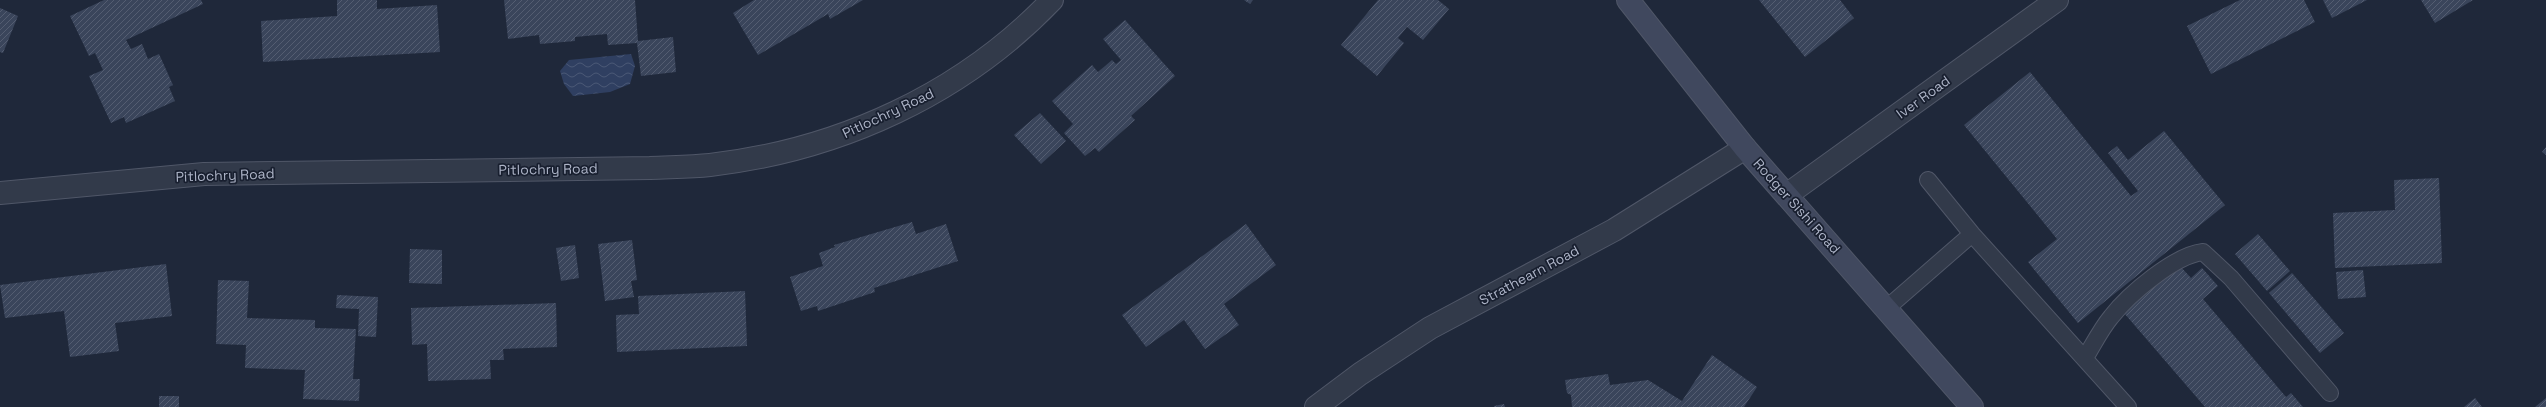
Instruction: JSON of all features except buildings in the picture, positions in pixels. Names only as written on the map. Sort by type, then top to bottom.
[{"type":"main road","name":"Rodger Sishi Road","points":[[1628,0],[1746,148],[1788,194],[1972,407]]},
{"type":"street","name":"Pitlochry Road","points":[[0,193],[204,174],[650,168],[709,165],[752,159],[810,146],[868,125],[927,96],[960,78],[1005,45],[1052,0]]},
{"type":"street","name":"Iver Road","points":[[1788,194],[2057,0]]},
{"type":"street","name":"Strathearn Road","points":[[1316,407],[1360,374],[1430,328],[1614,230],[1746,148]]},
{"type":"lane","points":[[1928,180],[1972,234],[2128,407]]},
{"type":"lane","points":[[1887,308],[1972,234]]},
{"type":"lane","points":[[2085,358],[2111,316],[2127,301],[2171,263],[2191,253],[2203,252],[2231,278],[2330,394]]},
{"type":"water","points":[[631,54],[635,66],[630,84],[610,92],[573,96],[564,84],[560,71],[569,60]]}]
